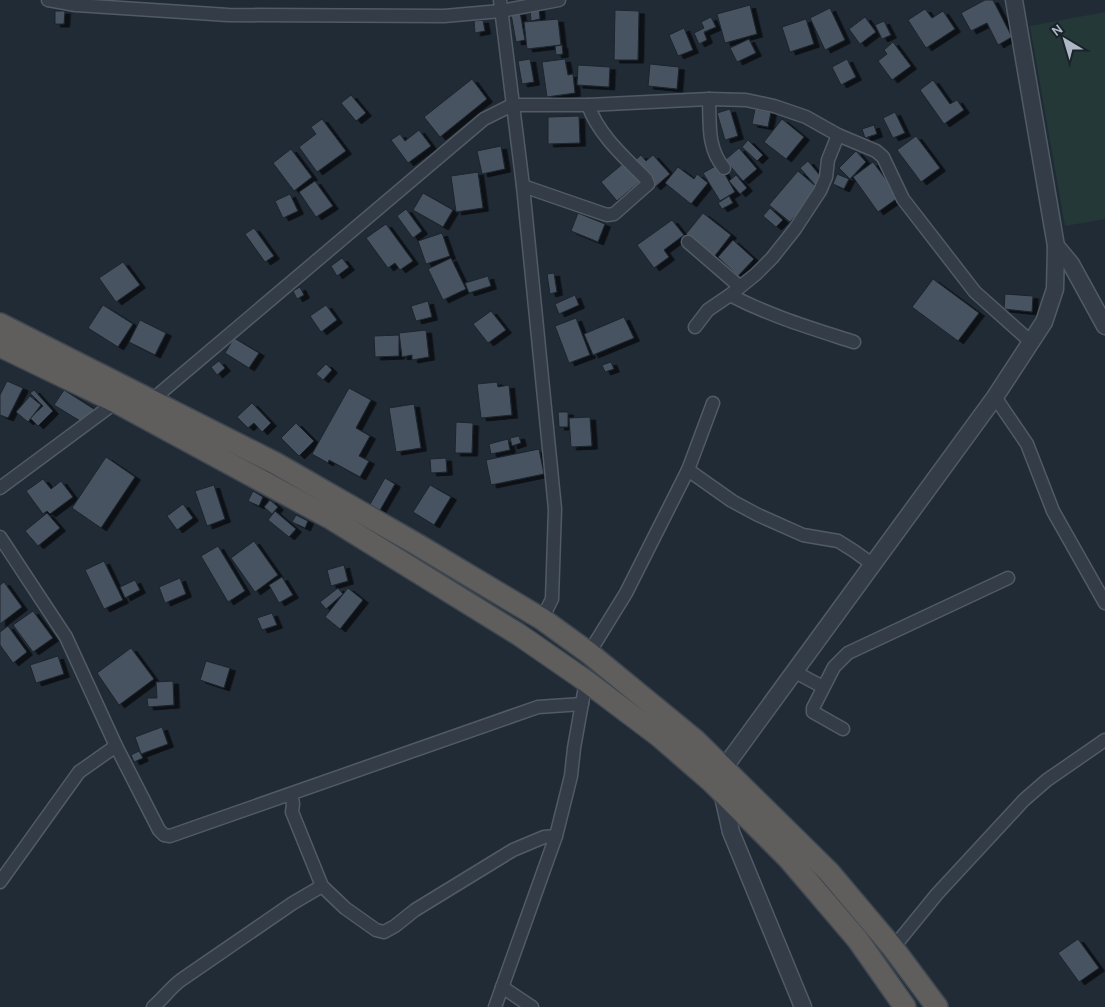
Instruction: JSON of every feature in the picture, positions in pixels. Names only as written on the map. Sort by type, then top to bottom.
[{"type":"highway","points":[[0,324],[283,468],[418,544],[542,619],[589,653],[696,740],[829,872],[893,948],[937,1007]]},
{"type":"highway","points":[[0,346],[116,402],[332,519],[518,634],[586,681],[659,736],[722,792],[788,858],[858,940],[905,1007]]},
{"type":"street","points":[[48,0],[76,5],[228,15],[444,16],[501,6],[559,0]]},
{"type":"street","points":[[804,1007],[731,832],[722,792],[724,768],[995,397],[1044,322],[1055,290],[1056,246],[1014,0]]},
{"type":"street","points":[[501,6],[523,186],[555,510],[552,599],[542,619]]},
{"type":"street","points":[[152,400],[484,120],[512,105],[588,105],[709,99],[746,100],[774,106],[806,117],[883,157],[903,199],[975,292],[1031,342]]},
{"type":"street","points":[[709,99],[710,137],[716,158],[724,168]]},
{"type":"street","points":[[523,186],[607,215],[614,214],[648,184],[646,179],[612,144],[592,116],[588,105]]},
{"type":"street","points":[[695,327],[708,310],[756,274],[772,258],[795,229],[820,191],[826,177],[828,160],[838,135]]},
{"type":"street","points":[[688,242],[754,308],[854,342]]},
{"type":"street","points":[[1056,246],[1071,264],[1105,326]]},
{"type":"street","points":[[995,397],[1027,444],[1053,511],[1105,603]]},
{"type":"street","points":[[0,488],[116,402]]},
{"type":"street","points":[[589,653],[626,593],[688,470],[713,403]]},
{"type":"street","points":[[688,470],[732,501],[758,515],[803,535],[838,541],[872,564]]},
{"type":"street","points":[[0,537],[66,637],[116,746],[159,830],[164,836],[170,836],[538,707],[582,704]]},
{"type":"street","points":[[843,729],[813,712],[813,708],[834,667],[848,653],[1008,578]]},
{"type":"street","points":[[795,672],[824,687]]},
{"type":"street","points":[[494,1007],[556,836],[571,776],[586,681]]},
{"type":"street","points":[[893,948],[936,894],[1024,800],[1047,780],[1105,740]]},
{"type":"street","points":[[0,882],[76,776],[92,762],[116,746]]},
{"type":"street","points":[[291,794],[292,812],[322,886],[345,908],[376,930],[384,932],[415,910],[513,850],[544,837],[556,836]]},
{"type":"street","points":[[154,1007],[162,1000],[168,990],[181,980],[322,886]]},
{"type":"street","points":[[502,987],[532,1007]]},
{"type":"green space","points":[[1105,12],[1105,219],[1065,226],[1030,26]]},
{"type":"building","points":[[985,0],[993,0],[1012,37],[998,45],[987,23],[971,31],[961,13]]},
{"type":"building","points":[[750,5],[757,34],[725,43],[717,14]]},
{"type":"building","points":[[539,8],[540,19],[531,21],[530,9]]},
{"type":"building","points":[[830,8],[845,40],[825,50],[810,18]]},
{"type":"building","points":[[925,9],[932,18],[943,11],[955,29],[926,48],[908,20]]},
{"type":"building","points":[[615,10],[639,11],[638,60],[614,60]]},
{"type":"building","points":[[55,11],[65,11],[64,24],[55,24]]},
{"type":"building","points":[[520,12],[525,40],[516,42],[511,14]]},
{"type":"building","points":[[711,17],[716,27],[704,32],[707,40],[699,44],[694,33],[704,28],[701,22]]},
{"type":"building","points":[[865,17],[876,32],[860,44],[849,29]]},
{"type":"building","points":[[558,19],[561,45],[527,49],[524,22]]},
{"type":"building","points":[[806,19],[814,44],[790,52],[782,27]]},
{"type":"building","points":[[483,20],[485,31],[475,33],[474,21]]},
{"type":"building","points":[[884,21],[891,35],[882,39],[875,25]]},
{"type":"building","points":[[684,28],[693,50],[678,56],[669,35]]},
{"type":"building","points":[[749,39],[756,53],[737,62],[730,48]]},
{"type":"building","points":[[893,42],[911,66],[892,80],[878,61],[887,54],[884,50]]},
{"type":"building","points":[[562,45],[563,54],[556,55],[555,46]]},
{"type":"building","points":[[530,59],[534,82],[522,84],[518,61]]},
{"type":"building","points":[[565,59],[568,75],[573,74],[575,93],[547,97],[542,62]]},
{"type":"building","points":[[847,59],[856,77],[841,85],[832,67]]},
{"type":"building","points":[[650,64],[679,67],[677,89],[648,86]]},
{"type":"building","points":[[578,65],[610,67],[609,87],[577,85]]},
{"type":"building","points":[[472,79],[487,99],[440,137],[424,117]]},
{"type":"building","points":[[933,80],[950,104],[957,100],[964,110],[944,124],[920,90]]},
{"type":"building","points":[[351,95],[366,113],[356,121],[341,103]]},
{"type":"building","points":[[730,109],[738,136],[725,140],[717,113]]},
{"type":"building","points":[[755,109],[771,112],[768,127],[752,124]]},
{"type":"building","points":[[895,112],[905,133],[893,138],[883,118]]},
{"type":"building","points":[[579,116],[580,143],[548,144],[548,117]]},
{"type":"building","points":[[322,119],[346,151],[317,172],[299,147],[316,134],[311,127]]},
{"type":"building","points":[[782,119],[804,137],[786,159],[764,142]]},
{"type":"building","points":[[874,125],[877,134],[865,138],[862,129]]},
{"type":"building","points":[[419,130],[431,146],[408,163],[391,140],[400,134],[405,141]]},
{"type":"building","points":[[916,136],[940,168],[921,182],[897,150]]},
{"type":"building","points":[[748,140],[763,155],[757,161],[742,147]]},
{"type":"building","points":[[501,146],[505,169],[482,174],[477,151]]},
{"type":"building","points":[[739,148],[757,169],[743,181],[725,160]]},
{"type":"building","points":[[291,149],[312,177],[294,191],[273,163]]},
{"type":"building","points":[[856,151],[866,162],[850,179],[839,168]]},
{"type":"building","points":[[641,155],[646,161],[653,155],[670,174],[655,187],[633,162]]},
{"type":"building","points":[[808,161],[822,178],[815,185],[800,168]]},
{"type":"building","points":[[625,162],[641,181],[617,201],[601,182]]},
{"type":"building","points":[[873,162],[899,197],[878,212],[853,177]]},
{"type":"building","points":[[719,164],[735,192],[720,201],[703,173]]},
{"type":"building","points":[[678,167],[694,179],[697,174],[708,183],[691,204],[665,183]]},
{"type":"building","points":[[798,171],[819,189],[790,222],[769,205]]},
{"type":"building","points":[[478,172],[483,208],[456,212],[451,176]]},
{"type":"building","points":[[837,174],[849,179],[844,189],[833,184]]},
{"type":"building","points":[[736,175],[747,188],[740,194],[729,181]]},
{"type":"building","points":[[315,181],[333,206],[316,217],[299,192]]},
{"type":"building","points":[[423,193],[453,210],[443,227],[413,210]]},
{"type":"building","points":[[290,194],[298,211],[283,218],[275,201]]},
{"type":"building","points":[[729,196],[733,203],[722,209],[718,203]]},
{"type":"building","points":[[770,208],[783,220],[776,227],[763,216]]},
{"type":"building","points":[[406,209],[422,231],[413,238],[397,216]]},
{"type":"building","points":[[578,213],[605,224],[598,242],[571,231]]},
{"type":"building","points":[[703,213],[731,235],[714,257],[686,234]]},
{"type":"building","points":[[672,220],[684,235],[664,250],[669,257],[654,268],[637,245]]},
{"type":"building","points":[[386,224],[413,261],[400,270],[395,263],[388,268],[366,238]]},
{"type":"building","points":[[254,228],[274,256],[265,262],[245,234]]},
{"type":"building","points":[[442,233],[450,256],[426,264],[418,241]]},
{"type":"building","points":[[733,240],[754,259],[738,276],[718,257]]},
{"type":"building","points":[[342,258],[349,267],[337,276],[331,266]]},
{"type":"building","points":[[451,258],[466,289],[443,300],[428,269]]},
{"type":"building","points":[[123,262],[140,285],[116,302],[99,278]]},
{"type":"building","points":[[554,273],[557,292],[550,294],[547,274]]},
{"type":"building","points":[[488,276],[491,286],[469,293],[465,283]]},
{"type":"building","points":[[933,279],[979,313],[958,341],[912,307]]},
{"type":"building","points":[[300,287],[304,295],[297,299],[293,291]]},
{"type":"building","points":[[1005,294],[1033,296],[1032,312],[1004,309]]},
{"type":"building","points":[[575,295],[579,305],[559,314],[555,304]]},
{"type":"building","points":[[428,301],[432,317],[416,321],[411,306]]},
{"type":"building","points":[[103,305],[133,324],[118,347],[88,328]]},
{"type":"building","points":[[326,305],[337,320],[321,332],[310,316]]},
{"type":"building","points":[[491,311],[506,330],[488,343],[473,324]]},
{"type":"building","points":[[624,317],[634,338],[593,355],[584,334]]},
{"type":"building","points":[[576,318],[590,355],[569,363],[555,326]]},
{"type":"building","points":[[140,320],[166,333],[155,355],[129,342]]},
{"type":"building","points":[[426,330],[429,357],[412,360],[412,355],[402,357],[399,333]]},
{"type":"building","points":[[399,335],[399,356],[375,357],[374,336]]},
{"type":"building","points":[[234,338],[259,353],[249,368],[225,353]]},
{"type":"building","points":[[219,361],[225,368],[217,375],[211,367]]},
{"type":"building","points":[[611,362],[614,369],[605,372],[602,365]]},
{"type":"building","points":[[326,364],[332,370],[323,380],[316,374]]},
{"type":"building","points":[[7,381],[23,388],[8,418],[0,415],[0,395]]},
{"type":"building","points":[[497,382],[498,387],[509,385],[512,415],[481,418],[477,384]]},
{"type":"building","points":[[349,388],[371,400],[356,428],[370,436],[359,456],[369,461],[360,477],[329,460],[328,463],[312,454]]},
{"type":"building","points":[[34,390],[53,411],[38,426],[30,418],[43,406],[30,393]]},
{"type":"building","points":[[64,390],[94,409],[85,424],[54,405]]},
{"type":"building","points":[[30,396],[41,405],[28,422],[16,412]]},
{"type":"building","points":[[252,403],[271,423],[262,432],[254,423],[248,428],[237,417]]},
{"type":"building","points":[[414,404],[421,448],[396,452],[389,408]]},
{"type":"building","points":[[558,412],[568,412],[568,427],[559,427]]},
{"type":"building","points":[[590,417],[592,446],[571,447],[569,418]]},
{"type":"building","points":[[456,422],[473,423],[472,453],[455,453]]},
{"type":"building","points":[[296,423],[314,441],[299,456],[281,438]]},
{"type":"building","points":[[519,436],[521,443],[512,446],[510,438]]},
{"type":"building","points":[[508,439],[510,450],[491,454],[489,444]]},
{"type":"building","points":[[539,449],[544,474],[491,485],[486,460]]},
{"type":"building","points":[[106,457],[135,477],[101,528],[72,508]]},
{"type":"building","points":[[446,458],[447,472],[431,473],[430,459]]},
{"type":"building","points":[[385,478],[395,484],[379,512],[369,506]]},
{"type":"building","points":[[43,479],[51,489],[61,481],[73,497],[50,514],[47,511],[43,514],[26,491]]},
{"type":"building","points":[[214,485],[225,519],[207,526],[195,491]]},
{"type":"building","points":[[430,485],[451,497],[434,525],[413,512]]},
{"type":"building","points":[[253,491],[263,497],[259,506],[248,501]]},
{"type":"building","points":[[270,500],[278,507],[272,514],[264,507]]},
{"type":"building","points":[[183,504],[193,518],[177,530],[167,516]]},
{"type":"building","points":[[275,511],[296,529],[289,537],[268,520]]},
{"type":"building","points":[[47,513],[60,528],[38,546],[25,531]]},
{"type":"building","points":[[296,515],[308,521],[305,528],[292,522]]},
{"type":"building","points":[[254,541],[278,575],[255,592],[231,558]]},
{"type":"building","points":[[218,546],[245,591],[228,602],[201,556]]},
{"type":"building","points":[[104,561],[123,600],[104,609],[85,570]]},
{"type":"building","points":[[344,565],[348,581],[331,586],[327,570]]},
{"type":"building","points":[[282,577],[293,595],[279,603],[269,585]]},
{"type":"building","points":[[180,578],[186,594],[165,603],[159,587]]},
{"type":"building","points":[[135,580],[140,590],[125,598],[120,587]]},
{"type":"building","points":[[4,582],[22,607],[0,624],[0,585]]},
{"type":"building","points":[[338,588],[343,594],[326,609],[320,602]]},
{"type":"building","points":[[348,588],[363,600],[340,629],[325,617]]},
{"type":"building","points":[[33,611],[53,638],[33,652],[13,625]]},
{"type":"building","points":[[272,613],[277,625],[262,630],[257,618]]},
{"type":"building","points":[[8,626],[27,652],[13,663],[0,645],[0,632]]},
{"type":"building","points":[[131,648],[154,679],[119,705],[97,673]]},
{"type":"building","points":[[58,656],[64,674],[36,683],[30,665]]},
{"type":"building","points":[[206,661],[230,668],[224,688],[200,680]]},
{"type":"building","points":[[173,681],[174,705],[148,707],[147,698],[157,698],[156,682]]},
{"type":"building","points":[[162,727],[168,744],[141,754],[135,737]]},
{"type":"building","points":[[139,751],[143,758],[134,762],[131,755]]},
{"type":"building","points":[[1078,939],[1099,968],[1079,982],[1058,953]]}]
